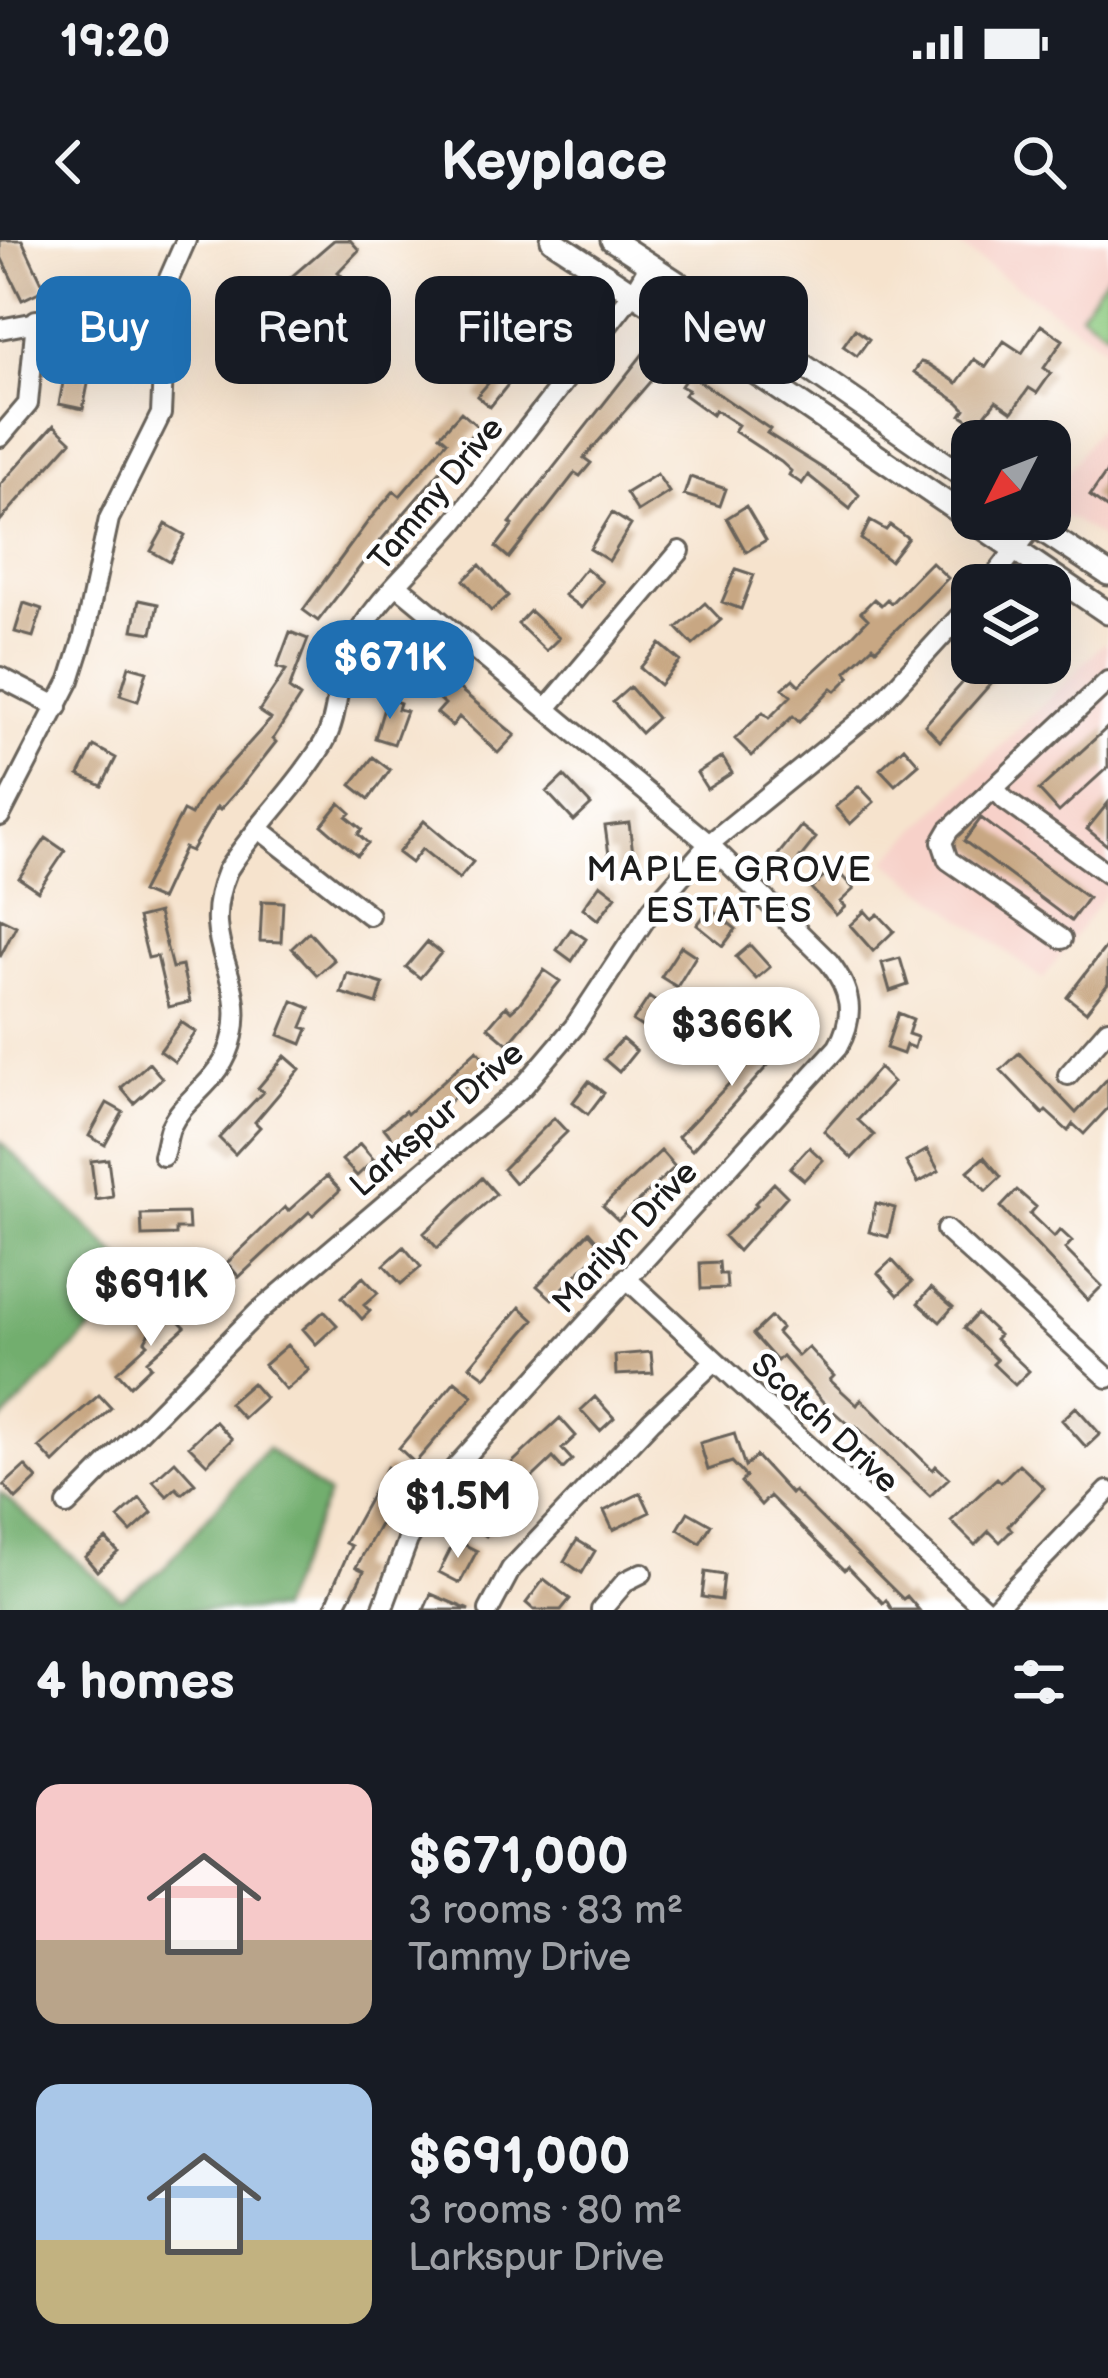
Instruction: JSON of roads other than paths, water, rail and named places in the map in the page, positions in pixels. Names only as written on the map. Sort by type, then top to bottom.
[{"type":"main road","points":[[551,240],[1108,613]]},
{"type":"main road","points":[[612,240],[951,468]]},
{"type":"main road","points":[[1057,540],[1108,574]]},
{"type":"street","points":[[169,276],[186,240]]},
{"type":"street","name":"Tammy Drive","points":[[164,1156],[175,1121],[215,1077],[228,1053],[235,1002],[217,940],[216,906],[227,871],[323,744],[335,716],[349,651],[397,585],[454,523],[650,265]]},
{"type":"street","points":[[0,329],[36,320],[28,404],[0,437]]},
{"type":"street","points":[[0,816],[58,707],[84,636],[109,519],[161,414],[162,384]]},
{"type":"street","points":[[1005,564],[1021,540]]},
{"type":"street","points":[[548,707],[680,551]]},
{"type":"street","name":"Marilyn Drive","points":[[382,1610],[409,1540],[444,1480],[838,1047],[850,1017],[842,978],[709,844],[397,585]]},
{"type":"street","name":"Larkspur Drive","points":[[67,1505],[258,1312],[523,1087],[586,1011],[652,909],[709,844],[876,708],[951,626]]},
{"type":"street","points":[[0,677],[58,707]]},
{"type":"street","points":[[1062,939],[948,860],[942,842],[949,830],[1108,681]]},
{"type":"street","points":[[994,788],[1108,874]]},
{"type":"street","points":[[258,829],[369,915]]},
{"type":"street","points":[[1068,1075],[1108,1029]]},
{"type":"street","points":[[946,1230],[1108,1378]]},
{"type":"street","name":"Scotch Drive","points":[[626,1278],[989,1610]]},
{"type":"street","points":[[489,1610],[505,1577],[524,1554],[715,1361]]},
{"type":"street","points":[[989,1610],[1108,1491]]},
{"type":"street","points":[[602,1610],[626,1581],[643,1573]]},
{"type":"district","name":"MAPLE GROVE ESTATES","points":[[730,888]]}]
